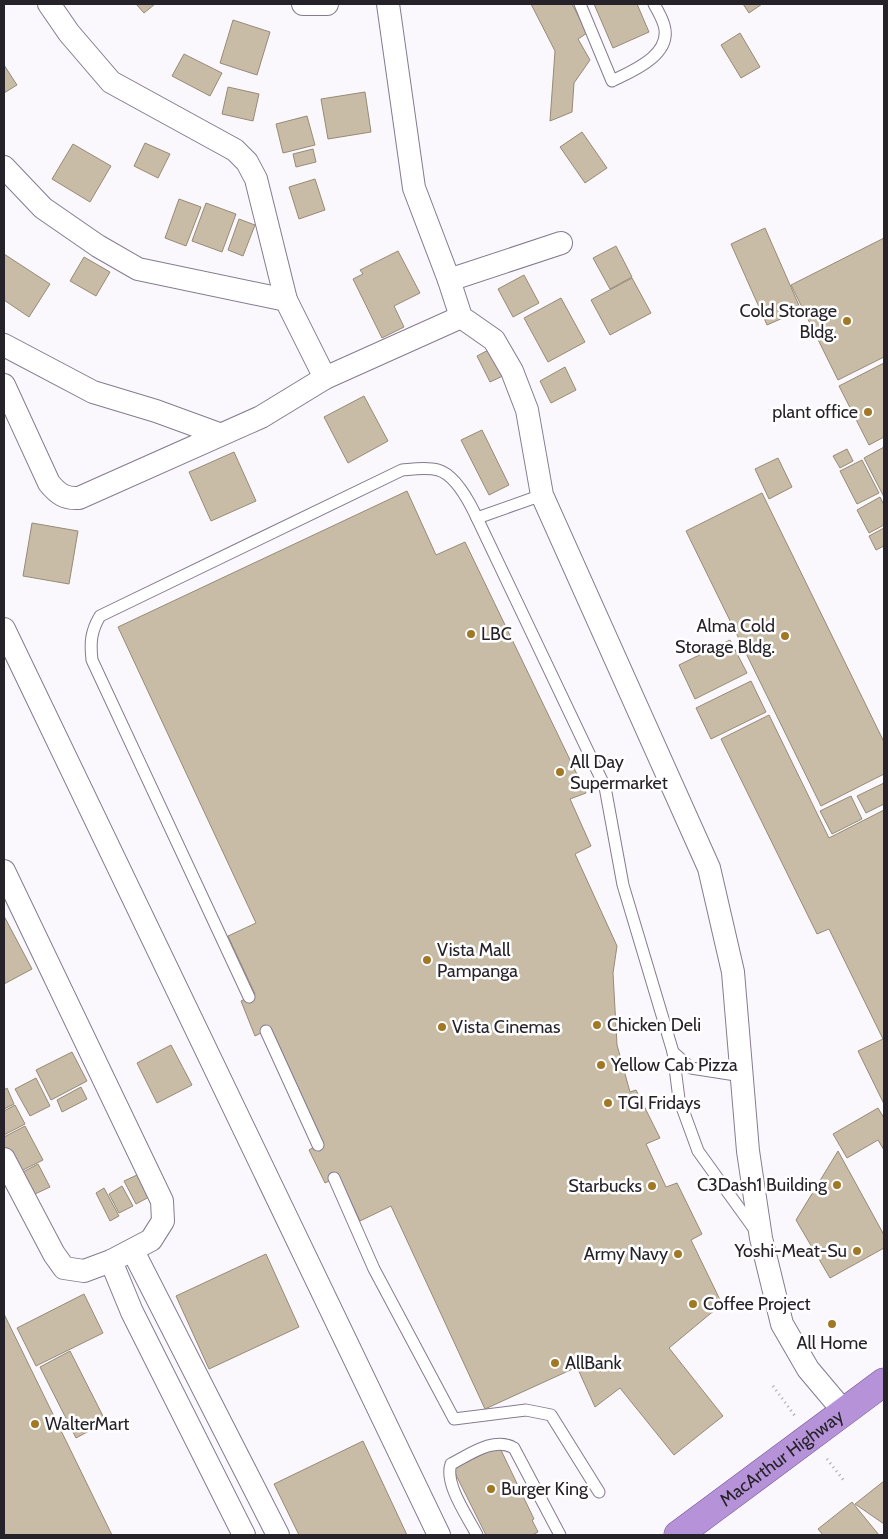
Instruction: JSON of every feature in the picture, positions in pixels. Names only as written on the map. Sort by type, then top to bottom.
[{"type":"highway","name":"MacArthur Highway","points":[[690,1532],[810,1436],[845,1413],[884,1382]]},
{"type":"street","points":[[49,4],[69,33],[111,82],[235,150],[247,162],[256,179],[286,300],[325,378]]},
{"type":"street","points":[[303,4],[327,4]]},
{"type":"street","points":[[388,4],[414,188],[461,317],[494,340],[512,371],[527,410],[542,495],[709,868],[734,972],[748,1151],[761,1238],[782,1324],[808,1369],[845,1413]]},
{"type":"street","points":[[4,167],[43,208],[98,246],[138,269],[286,300]]},
{"type":"street","points":[[449,280],[561,242]]},
{"type":"street","points":[[4,385],[48,483],[58,494],[70,498],[79,498],[219,434],[261,417],[325,378],[461,317]]},
{"type":"street","points":[[4,345],[93,392],[156,411],[219,434]]},
{"type":"street","points":[[4,628],[439,1535]]},
{"type":"street","points":[[4,871],[162,1201],[163,1220],[151,1240],[111,1261],[84,1271],[64,1268],[54,1254],[4,1159]]},
{"type":"street","points":[[133,1250],[278,1535]]},
{"type":"street","points":[[111,1261],[132,1312],[244,1535]]},
{"type":"lane","points":[[580,4],[612,81],[640,67],[655,56],[664,41],[665,27],[654,4]]},
{"type":"lane","points":[[248,997],[92,660],[92,630],[100,616],[402,470],[439,470],[450,477],[470,504],[605,787],[623,885],[673,1052],[679,1099],[698,1151],[761,1238]]},
{"type":"lane","points":[[477,518],[542,495]]},
{"type":"lane","points":[[266,1031],[318,1145]]},
{"type":"lane","points":[[673,1052],[691,1068],[742,1076]]},
{"type":"lane","points":[[334,1178],[374,1269],[454,1419],[526,1410],[551,1415],[599,1492]]},
{"type":"lane","points":[[477,1535],[452,1486],[448,1472],[451,1464],[480,1449],[499,1443],[514,1448],[560,1535]]},
{"type":"building","points":[[136,4],[155,4],[144,13]]},
{"type":"building","points":[[531,4],[572,4],[587,33],[578,39],[590,60],[574,83],[572,112],[550,121],[555,51]]},
{"type":"building","points":[[594,4],[637,4],[649,32],[613,48]]},
{"type":"building","points":[[743,4],[762,4],[749,13]]},
{"type":"building","points":[[233,20],[270,32],[257,75],[220,63]]},
{"type":"building","points":[[740,33],[760,67],[741,78],[721,45]]},
{"type":"building","points":[[184,54],[222,73],[210,96],[172,76]]},
{"type":"building","points":[[4,65],[17,85],[4,93]]},
{"type":"building","points":[[228,87],[259,94],[253,121],[222,114]]},
{"type":"building","points":[[365,92],[371,132],[328,139],[321,99]]},
{"type":"building","points":[[307,116],[315,145],[283,153],[276,124]]},
{"type":"building","points":[[582,132],[607,168],[585,183],[560,147]]},
{"type":"building","points":[[145,143],[170,154],[158,178],[134,166]]},
{"type":"building","points":[[73,144],[111,166],[90,202],[52,179]]},
{"type":"building","points":[[313,149],[316,162],[296,167],[293,154]]},
{"type":"building","points":[[315,179],[325,210],[299,219],[289,187]]},
{"type":"building","points":[[179,199],[201,207],[186,246],[165,238]]},
{"type":"building","points":[[206,203],[236,214],[222,252],[192,241]]},
{"type":"building","points":[[239,219],[255,225],[243,256],[228,250]]},
{"type":"building","points":[[765,228],[801,310],[767,325],[731,244]]},
{"type":"building","name":"Cold Storage Bldg.","points":[[884,238],[884,357],[838,380],[791,285]]},
{"type":"building","points":[[616,246],[632,277],[610,289],[593,258]]},
{"type":"building","points":[[398,251],[420,293],[394,306],[404,327],[382,338],[353,279],[363,274],[360,270]]},
{"type":"building","points":[[4,254],[50,284],[29,317],[4,300]]},
{"type":"building","points":[[84,257],[110,272],[96,296],[70,281]]},
{"type":"building","points":[[524,275],[539,303],[513,317],[498,289]]},
{"type":"building","points":[[632,278],[651,313],[610,335],[591,300]]},
{"type":"building","points":[[561,298],[585,342],[548,362],[524,318]]},
{"type":"building","points":[[494,347],[507,374],[490,382],[477,356]]},
{"type":"building","name":"plant office","points":[[884,363],[884,437],[869,445],[839,386]]},
{"type":"building","points":[[565,367],[576,390],[551,403],[540,381]]},
{"type":"building","points":[[364,396],[388,441],[348,463],[324,417]]},
{"type":"building","points":[[482,430],[509,485],[489,495],[461,440]]},
{"type":"building","points":[[884,447],[884,497],[864,458]]},
{"type":"building","points":[[847,449],[853,461],[840,468],[833,456]]},
{"type":"building","points":[[234,452],[256,501],[211,521],[189,472]]},
{"type":"building","points":[[778,458],[792,487],[769,499],[755,469]]},
{"type":"building","points":[[862,460],[879,493],[857,504],[840,471]]},
{"type":"building","name":"Vista Mall Pampanga","points":[[407,491],[436,555],[465,542],[586,793],[570,799],[591,846],[575,854],[617,946],[613,973],[617,1045],[630,1092],[636,1090],[660,1138],[646,1144],[666,1187],[677,1183],[702,1234],[691,1240],[722,1304],[669,1348],[723,1416],[674,1455],[620,1388],[595,1407],[577,1367],[485,1409],[391,1206],[360,1221],[339,1176],[325,1183],[309,1150],[323,1142],[271,1028],[255,1036],[241,1001],[255,994],[228,936],[256,923],[118,627]]},
{"type":"building","name":"Alma Cold Storage Bldg.","points":[[762,493],[884,742],[884,774],[821,806],[686,531]]},
{"type":"building","points":[[880,497],[884,505],[884,525],[869,533],[857,510]]},
{"type":"building","points":[[32,523],[78,531],[69,584],[23,576]]},
{"type":"building","points":[[884,528],[884,546],[876,550],[869,536]]},
{"type":"building","points":[[730,640],[747,673],[695,699],[679,665]]},
{"type":"building","points":[[751,681],[766,712],[711,739],[696,708]]},
{"type":"building","points":[[769,715],[829,838],[884,810],[884,1104],[858,1051],[883,1039],[829,929],[817,934],[721,739]]},
{"type":"building","points":[[884,783],[884,804],[866,813],[857,796]]},
{"type":"building","points":[[851,796],[862,819],[832,834],[820,811]]},
{"type":"building","points":[[4,916],[32,969],[4,984]]},
{"type":"building","points":[[171,1045],[192,1085],[157,1103],[137,1063]]},
{"type":"building","points":[[72,1052],[87,1081],[51,1100],[36,1070]]},
{"type":"building","points":[[36,1078],[50,1106],[30,1116],[15,1089]]},
{"type":"building","points":[[81,1087],[87,1099],[62,1112],[57,1100]]},
{"type":"building","points":[[7,1088],[14,1104],[4,1109],[4,1090]]},
{"type":"building","points":[[15,1105],[25,1124],[4,1135],[4,1111]]},
{"type":"building","points":[[878,1108],[884,1118],[884,1150],[878,1140],[847,1158],[833,1134]]},
{"type":"building","points":[[25,1126],[43,1160],[17,1173],[4,1146],[4,1137]]},
{"type":"building","name":"C3Dash1 Building","points":[[838,1151],[884,1235],[884,1248],[830,1278],[796,1220]]},
{"type":"building","points":[[38,1164],[50,1187],[35,1194],[23,1172]]},
{"type":"building","points":[[137,1175],[149,1197],[136,1204],[124,1181]]},
{"type":"building","points":[[122,1186],[133,1206],[119,1213],[109,1194]]},
{"type":"building","points":[[104,1188],[119,1216],[110,1221],[96,1193]]},
{"type":"building","points":[[266,1254],[299,1327],[209,1369],[176,1296]]},
{"type":"building","points":[[84,1294],[103,1333],[36,1366],[17,1328]]},
{"type":"building","name":"WalterMart","points":[[4,1314],[112,1535],[4,1535]]},
{"type":"building","points":[[70,1351],[106,1422],[76,1438],[40,1367]]},
{"type":"building","points":[[363,1441],[407,1535],[299,1535],[274,1484]]},
{"type":"building","name":"Burger King","points":[[499,1446],[534,1519],[532,1520],[538,1532],[532,1535],[486,1535],[453,1469]]},
{"type":"building","points":[[884,1481],[884,1524],[855,1504]]},
{"type":"building","points":[[852,1502],[879,1535],[823,1535],[818,1529]]},
{"type":"place","name":"Cold Storage Bldg.","points":[[847,321]]},
{"type":"place","name":"plant office","points":[[868,412]]},
{"type":"place","name":"LBC","points":[[471,634]]},
{"type":"place","name":"Alma Cold Storage Bldg.","points":[[785,636]]},
{"type":"place","name":"All Day Supermarket","points":[[560,772]]},
{"type":"place","name":"Vista Mall Pampanga","points":[[427,960]]},
{"type":"place","name":"Chicken Deli","points":[[597,1025]]},
{"type":"place","name":"Vista Cinemas","points":[[442,1027]]},
{"type":"place","name":"Yellow Cab Pizza","points":[[601,1065]]},
{"type":"place","name":"TGI Fridays","points":[[608,1103]]},
{"type":"place","name":"C3Dash1 Building","points":[[837,1185]]},
{"type":"place","name":"Starbucks","points":[[652,1186]]},
{"type":"place","name":"Yoshi-Meat-Su","points":[[857,1251]]},
{"type":"place","name":"Army Navy","points":[[678,1254]]},
{"type":"place","name":"Coffee Project","points":[[693,1304]]},
{"type":"place","name":"All Home","points":[[832,1324]]},
{"type":"place","name":"AllBank","points":[[555,1363]]},
{"type":"place","name":"WalterMart","points":[[35,1424]]},
{"type":"place","name":"Burger King","points":[[491,1489]]}]
